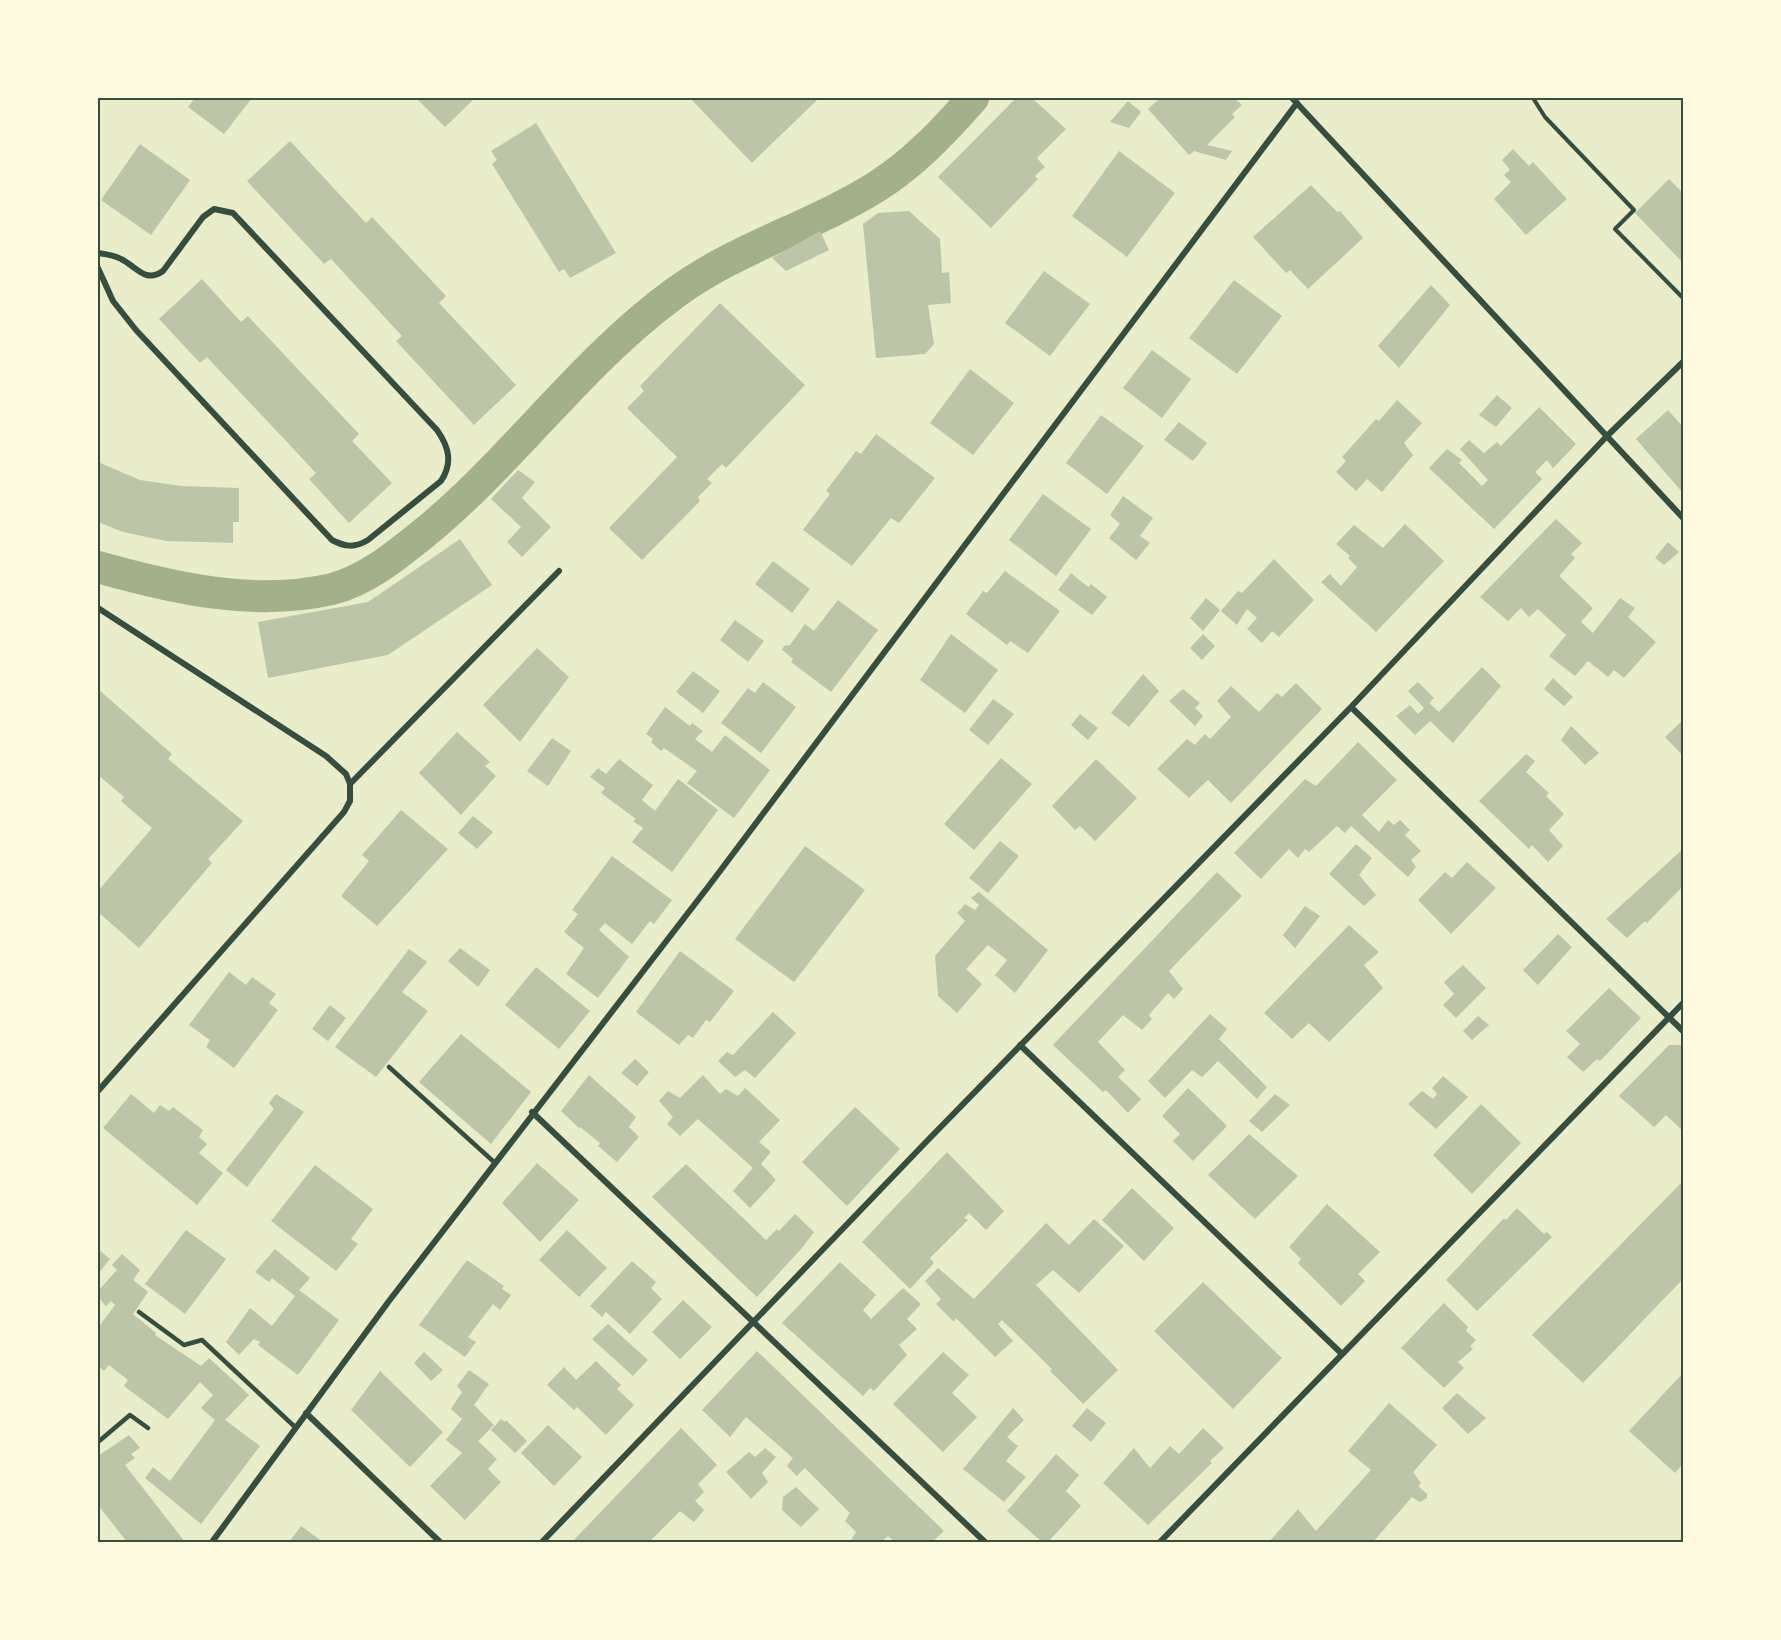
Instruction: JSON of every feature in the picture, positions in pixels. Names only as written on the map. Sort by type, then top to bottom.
[{"type":"street","points":[[212,1542],[295,1427],[494,1162],[715,877],[1295,100],[1683,519]]},
{"type":"street","points":[[98,253],[122,259],[144,275],[156,276],[163,271],[203,217],[214,209],[233,213],[438,430],[447,448],[447,471],[441,481],[368,540],[360,545],[341,544],[325,532],[136,330],[113,301],[98,268]]},
{"type":"street","points":[[542,1542],[1020,1045],[1351,707],[1607,436],[1683,361]]},
{"type":"street","points":[[350,784],[560,571]]},
{"type":"street","points":[[98,608],[326,756],[346,774],[350,784],[350,801],[345,812],[98,1091]]},
{"type":"street","points":[[1351,707],[1683,1032]]},
{"type":"street","points":[[1160,1542],[1683,1002]]},
{"type":"street","points":[[1020,1045],[1341,1353]]},
{"type":"street","points":[[532,1112],[985,1542]]},
{"type":"street","points":[[306,1413],[440,1542]]},
{"type":"lane","points":[[388,1067],[494,1162]]},
{"type":"lane","points":[[139,1312],[184,1345],[202,1340],[295,1427]]},
{"type":"lane","points":[[98,1442],[129,1415],[148,1428]]},
{"type":"path","points":[[1533,98],[1545,117],[1634,210],[1615,229],[1683,299]]},
{"type":"building","points":[[195,98],[252,98],[224,134],[188,107]]},
{"type":"building","points":[[416,98],[475,98],[445,127]]},
{"type":"building","points":[[690,98],[819,98],[752,163]]},
{"type":"building","points":[[1016,98],[1032,98],[1066,129],[1037,158],[1045,167],[1035,176],[1038,179],[991,228],[938,177]]},
{"type":"building","points":[[1160,98],[1234,98],[1242,105],[1232,114],[1235,117],[1207,145],[1232,151],[1226,160],[1194,151],[1189,155],[1148,109]]},
{"type":"building","points":[[1128,101],[1141,112],[1129,128],[1110,122]]},
{"type":"building","points":[[536,123],[616,253],[570,278],[564,269],[559,272],[492,164],[497,160],[491,151]]},
{"type":"building","points":[[290,141],[366,223],[372,217],[446,296],[439,303],[516,385],[474,425],[396,341],[402,336],[331,259],[324,264],[247,181]]},
{"type":"building","points":[[140,144],[190,180],[151,235],[101,200]]},
{"type":"building","points":[[1513,149],[1529,166],[1533,162],[1567,199],[1526,235],[1494,199],[1511,182],[1504,175],[1510,170],[1502,160]]},
{"type":"building","points":[[1119,151],[1175,193],[1127,257],[1072,216]]},
{"type":"building","points":[[1669,179],[1683,193],[1683,263],[1635,213]]},
{"type":"building","points":[[1311,185],[1337,212],[1340,211],[1363,238],[1308,289],[1290,270],[1286,273],[1253,237]]},
{"type":"building","points":[[909,211],[940,239],[942,273],[949,272],[951,303],[928,305],[934,344],[925,354],[876,358],[863,224],[878,213]]},
{"type":"building","points":[[820,231],[829,250],[786,271],[772,258]]},
{"type":"building","points":[[1044,271],[1090,304],[1050,356],[1005,323]]},
{"type":"building","points":[[202,279],[241,322],[248,316],[359,434],[352,441],[392,483],[349,523],[309,479],[316,473],[207,357],[200,363],[159,319]]},
{"type":"building","points":[[1234,280],[1282,316],[1237,374],[1189,338]]},
{"type":"building","points":[[1431,285],[1450,305],[1399,368],[1378,346]]},
{"type":"building","points":[[720,303],[805,385],[726,468],[722,464],[707,479],[712,483],[698,497],[700,501],[642,560],[609,528],[677,457],[627,408],[644,391],[640,386]]},
{"type":"building","points":[[1152,350],[1191,379],[1162,418],[1123,388]]},
{"type":"building","points":[[970,369],[1014,403],[973,455],[930,423]]},
{"type":"building","points":[[1497,395],[1512,408],[1496,427],[1479,415]]},
{"type":"building","points":[[1397,400],[1422,423],[1404,443],[1413,455],[1382,492],[1367,479],[1356,491],[1336,472],[1346,461],[1342,457],[1376,419],[1379,421]]},
{"type":"building","points":[[1539,407],[1576,444],[1553,468],[1547,460],[1535,472],[1542,479],[1494,529],[1429,468],[1447,449],[1462,460],[1459,463],[1482,486],[1488,480],[1460,449],[1469,440],[1484,453],[1497,442],[1501,446]]},
{"type":"building","points":[[1668,410],[1683,427],[1683,493],[1636,439]]},
{"type":"building","points":[[1101,415],[1144,446],[1107,494],[1066,463]]},
{"type":"building","points":[[1179,422],[1207,443],[1193,461],[1164,440]]},
{"type":"building","points":[[876,434],[935,478],[899,523],[891,518],[852,566],[803,530],[830,494],[826,491],[856,451],[861,454]]},
{"type":"building","points":[[98,462],[140,480],[181,486],[239,488],[239,522],[233,522],[233,543],[166,541],[123,532],[98,522]]},
{"type":"building","points":[[518,470],[535,482],[522,498],[551,527],[522,557],[507,542],[521,527],[491,499]]},
{"type":"building","points":[[1043,494],[1091,529],[1056,576],[1009,540]]},
{"type":"building","points":[[1123,496],[1153,518],[1140,536],[1150,543],[1136,560],[1109,538],[1120,524],[1110,515]]},
{"type":"building","points":[[1556,519],[1582,543],[1571,554],[1575,558],[1559,576],[1593,608],[1581,622],[1593,633],[1620,598],[1635,608],[1628,617],[1656,642],[1624,678],[1614,670],[1608,677],[1588,661],[1575,676],[1549,656],[1566,635],[1538,609],[1529,617],[1521,608],[1508,621],[1480,597]]},
{"type":"building","points":[[1405,524],[1444,561],[1376,632],[1321,582],[1330,574],[1341,586],[1357,567],[1348,558],[1350,556],[1336,544],[1354,525],[1383,548]]},
{"type":"building","points":[[460,539],[492,585],[388,655],[268,678],[258,622],[368,602]]},
{"type":"building","points":[[1668,542],[1679,552],[1664,565],[1655,558]]},
{"type":"building","points":[[1274,559],[1314,600],[1279,637],[1272,631],[1262,643],[1247,629],[1257,618],[1247,609],[1237,625],[1221,611],[1238,591],[1242,593]]},
{"type":"building","points":[[773,561],[810,589],[792,613],[755,584]]},
{"type":"building","points":[[1005,571],[1060,611],[1028,653],[1010,641],[1007,645],[966,614],[983,591],[987,593]]},
{"type":"building","points":[[1071,573],[1088,587],[1091,584],[1107,597],[1092,615],[1058,590]]},
{"type":"building","points":[[1206,598],[1220,610],[1203,631],[1190,618]]},
{"type":"building","points":[[838,600],[878,630],[831,692],[791,662],[793,659],[782,650],[784,646],[790,645],[805,624],[814,631]]},
{"type":"building","points":[[735,620],[764,641],[748,662],[720,640]]},
{"type":"building","points":[[951,634],[998,670],[965,713],[920,680]]},
{"type":"building","points":[[1203,634],[1215,646],[1202,660],[1190,648]]},
{"type":"building","points":[[537,648],[569,677],[520,742],[483,705]]},
{"type":"building","points":[[1482,667],[1501,686],[1453,743],[1430,721],[1415,735],[1396,716],[1410,705],[1418,714],[1424,708],[1408,691],[1418,682],[1434,698],[1429,703],[1439,712]]},
{"type":"building","points":[[693,671],[720,691],[703,713],[676,692]]},
{"type":"building","points":[[1143,674],[1159,691],[1129,727],[1111,713]]},
{"type":"building","points":[[1553,678],[1573,697],[1564,706],[1544,689]]},
{"type":"building","points":[[763,682],[796,707],[761,753],[721,723],[748,688],[755,693]]},
{"type":"building","points":[[1296,683],[1322,709],[1231,803],[1208,780],[1189,798],[1157,769],[1187,739],[1195,745],[1205,734],[1210,739],[1231,717],[1217,701],[1231,686],[1259,712],[1277,693],[1282,697]]},
{"type":"building","points":[[98,689],[172,754],[168,759],[243,821],[208,859],[212,863],[139,948],[98,912],[98,891],[152,828],[121,801],[124,797],[98,775]]},
{"type":"building","points":[[1183,689],[1200,703],[1195,708],[1203,716],[1195,726],[1169,701]]},
{"type":"building","points":[[993,699],[1014,714],[988,745],[969,730]]},
{"type":"building","points":[[665,707],[690,726],[692,723],[703,731],[695,739],[712,752],[725,735],[770,770],[734,818],[687,783],[697,771],[664,748],[661,751],[651,742],[653,739],[646,734]]},
{"type":"building","points":[[1080,714],[1098,728],[1088,740],[1071,725]]},
{"type":"building","points":[[1683,720],[1683,756],[1665,737]]},
{"type":"building","points":[[1571,726],[1599,753],[1585,765],[1561,740]]},
{"type":"building","points":[[457,732],[490,762],[485,766],[496,776],[461,815],[419,773]]},
{"type":"building","points":[[552,738],[571,751],[548,786],[527,771]]},
{"type":"building","points":[[1358,742],[1397,780],[1362,815],[1379,832],[1388,820],[1394,825],[1400,820],[1410,830],[1405,835],[1421,851],[1411,860],[1416,867],[1408,877],[1351,826],[1345,833],[1337,826],[1309,852],[1305,849],[1298,858],[1289,849],[1261,879],[1234,853],[1305,779],[1316,786]]},
{"type":"building","points":[[1526,754],[1535,761],[1526,772],[1549,793],[1546,796],[1564,814],[1549,830],[1563,846],[1548,862],[1532,845],[1529,849],[1479,801]]},
{"type":"building","points":[[1001,758],[1032,784],[974,850],[944,824]]},
{"type":"building","points":[[619,759],[653,785],[642,800],[655,811],[678,779],[718,810],[672,872],[632,842],[643,828],[633,821],[636,819],[601,793],[605,788],[590,777],[598,768],[606,774]]},
{"type":"building","points":[[1096,759],[1137,798],[1095,841],[1080,826],[1075,830],[1052,806]]},
{"type":"building","points":[[401,810],[448,849],[377,926],[341,896],[369,861],[362,855]]},
{"type":"building","points":[[473,816],[493,832],[477,849],[458,833]]},
{"type":"building","points":[[1000,841],[1019,856],[988,893],[969,878]]},
{"type":"building","points":[[1356,844],[1372,858],[1359,875],[1376,895],[1364,906],[1329,874]]},
{"type":"building","points":[[805,846],[865,890],[794,982],[735,939]]},
{"type":"building","points":[[1683,849],[1683,886],[1647,923],[1645,921],[1627,938],[1606,919]]},
{"type":"building","points":[[612,856],[672,900],[654,924],[650,921],[632,944],[605,923],[599,930],[629,957],[598,998],[566,974],[584,948],[564,932],[578,914],[572,910]]},
{"type":"building","points":[[1467,862],[1496,888],[1451,934],[1418,900],[1445,872],[1452,878]]},
{"type":"building","points":[[1217,872],[1242,896],[1169,971],[1183,989],[1174,999],[1168,993],[1149,1015],[1152,1019],[1142,1030],[1123,1015],[1098,1042],[1125,1070],[1118,1077],[1141,1099],[1128,1113],[1106,1090],[1103,1092],[1053,1045]]},
{"type":"building","points":[[979,892],[1048,950],[1015,993],[995,975],[1007,960],[988,945],[966,969],[982,984],[957,1013],[938,996],[935,956],[965,921],[957,913],[965,904],[975,910],[979,905],[971,898]]},
{"type":"building","points":[[1305,906],[1320,916],[1295,948],[1283,935]]},
{"type":"building","points":[[1349,925],[1379,952],[1364,965],[1383,988],[1329,1042],[1309,1023],[1292,1039],[1264,1013]]},
{"type":"building","points":[[1558,934],[1572,947],[1538,985],[1523,970]]},
{"type":"building","points":[[460,948],[490,970],[478,987],[448,961]]},
{"type":"building","points":[[409,949],[427,962],[402,992],[428,1011],[376,1077],[335,1047]]},
{"type":"building","points":[[680,951],[734,991],[710,1022],[706,1020],[693,1038],[688,1035],[679,1045],[636,1012]]},
{"type":"building","points":[[1463,965],[1486,988],[1456,1018],[1443,1005],[1454,994],[1444,982]]},
{"type":"building","points":[[536,967],[590,1011],[559,1049],[505,1005]]},
{"type":"building","points":[[229,972],[246,985],[252,977],[276,994],[269,1003],[278,1010],[234,1068],[206,1047],[210,1040],[189,1025]]},
{"type":"building","points":[[1609,988],[1641,1018],[1600,1061],[1597,1059],[1583,1072],[1567,1057],[1580,1044],[1566,1031]]},
{"type":"building","points":[[330,1005],[346,1018],[328,1041],[312,1029]]},
{"type":"building","points":[[773,1012],[796,1033],[755,1078],[745,1070],[735,1077],[718,1061],[727,1052],[733,1055]]},
{"type":"building","points":[[1210,1014],[1227,1029],[1219,1039],[1267,1087],[1257,1099],[1218,1061],[1202,1077],[1192,1070],[1165,1098],[1148,1081]]},
{"type":"building","points":[[1478,1016],[1489,1025],[1472,1040],[1463,1031]]},
{"type":"building","points":[[461,1034],[531,1092],[491,1144],[419,1082]]},
{"type":"building","points":[[1669,1045],[1683,1045],[1683,1131],[1666,1115],[1654,1127],[1619,1096]]},
{"type":"building","points":[[635,1059],[649,1072],[637,1086],[621,1073]]},
{"type":"building","points":[[589,1075],[636,1117],[629,1127],[639,1137],[617,1162],[598,1146],[600,1143],[561,1111]]},
{"type":"building","points":[[703,1075],[720,1094],[726,1089],[738,1096],[745,1088],[780,1120],[759,1142],[771,1152],[761,1164],[776,1180],[750,1208],[733,1191],[753,1168],[698,1119],[680,1136],[667,1124],[673,1117],[659,1101],[668,1091],[680,1098]]},
{"type":"building","points":[[1443,1076],[1468,1097],[1436,1129],[1408,1104],[1422,1091],[1433,1099],[1437,1094],[1432,1088]]},
{"type":"building","points":[[1188,1088],[1227,1126],[1193,1161],[1173,1141],[1180,1134],[1162,1116]]},
{"type":"building","points":[[131,1094],[154,1113],[160,1105],[169,1111],[173,1107],[203,1130],[199,1137],[207,1144],[199,1153],[223,1173],[197,1205],[103,1128]]},
{"type":"building","points":[[276,1094],[304,1112],[247,1187],[226,1170],[274,1109],[269,1103]]},
{"type":"building","points":[[1275,1094],[1290,1105],[1262,1132],[1249,1121]]},
{"type":"building","points":[[1481,1104],[1521,1143],[1472,1194],[1433,1155]]},
{"type":"building","points":[[855,1107],[900,1149],[847,1206],[802,1162]]},
{"type":"building","points":[[1249,1134],[1298,1176],[1255,1219],[1208,1175]]},
{"type":"building","points":[[947,1152],[1004,1211],[986,1230],[969,1213],[964,1218],[968,1220],[930,1258],[934,1263],[910,1289],[862,1242]]},
{"type":"building","points":[[537,1163],[579,1200],[540,1242],[502,1203]]},
{"type":"building","points":[[686,1164],[766,1240],[777,1229],[779,1231],[795,1214],[814,1232],[757,1297],[652,1197]]},
{"type":"building","points":[[315,1165],[373,1209],[351,1239],[358,1244],[336,1271],[271,1221]]},
{"type":"building","points":[[1683,1181],[1683,1279],[1583,1383],[1532,1335]]},
{"type":"building","points":[[1132,1188],[1174,1228],[1144,1261],[1102,1220]]},
{"type":"building","points":[[1327,1204],[1380,1252],[1358,1274],[1365,1281],[1341,1306],[1298,1263],[1301,1259],[1289,1247]]},
{"type":"building","points":[[1517,1208],[1544,1234],[1547,1232],[1552,1237],[1477,1311],[1446,1280],[1504,1218],[1506,1220]]},
{"type":"building","points":[[1094,1219],[1124,1246],[1079,1293],[1053,1270],[1036,1285],[1118,1370],[1083,1404],[1050,1371],[1052,1369],[1002,1320],[998,1324],[1013,1341],[995,1357],[956,1318],[954,1322],[936,1304],[941,1299],[925,1281],[938,1268],[974,1299],[1046,1223],[1069,1245]]},
{"type":"building","points":[[186,1230],[226,1259],[185,1314],[145,1284]]},
{"type":"building","points":[[567,1230],[607,1268],[579,1297],[539,1260]]},
{"type":"building","points":[[98,1249],[110,1259],[98,1274]]},
{"type":"building","points":[[275,1249],[310,1278],[299,1290],[339,1320],[298,1375],[258,1345],[260,1342],[254,1339],[239,1355],[226,1342],[250,1308],[272,1326],[295,1296],[272,1278],[269,1282],[255,1272]]},
{"type":"building","points":[[122,1254],[140,1270],[133,1280],[148,1292],[133,1314],[156,1333],[155,1335],[201,1366],[209,1358],[249,1395],[225,1420],[260,1446],[201,1524],[145,1478],[153,1467],[170,1481],[215,1420],[201,1408],[213,1395],[200,1382],[168,1419],[124,1386],[128,1380],[109,1365],[104,1371],[98,1366],[98,1328],[115,1305],[111,1301],[106,1306],[98,1297],[98,1291],[117,1270],[112,1265]]},
{"type":"building","points":[[467,1260],[504,1286],[502,1289],[511,1295],[500,1310],[493,1304],[468,1337],[476,1342],[465,1357],[419,1325]]},
{"type":"building","points":[[632,1261],[656,1282],[651,1288],[662,1299],[630,1334],[606,1312],[602,1317],[590,1306]]},
{"type":"building","points":[[840,1262],[876,1295],[863,1310],[871,1319],[903,1288],[921,1304],[907,1319],[917,1329],[899,1345],[907,1355],[874,1391],[870,1388],[863,1396],[782,1323]]},
{"type":"building","points":[[1203,1282],[1282,1358],[1233,1409],[1154,1331]]},
{"type":"building","points":[[683,1300],[712,1327],[680,1359],[652,1332]]},
{"type":"building","points":[[1444,1303],[1468,1327],[1466,1331],[1476,1340],[1470,1346],[1473,1349],[1458,1362],[1464,1368],[1444,1388],[1401,1348]]},
{"type":"building","points":[[608,1324],[648,1360],[633,1376],[592,1339]]},
{"type":"building","points":[[757,1351],[944,1531],[932,1542],[895,1542],[888,1536],[881,1542],[850,1542],[856,1532],[845,1521],[850,1513],[805,1468],[797,1476],[787,1466],[793,1458],[746,1417],[730,1437],[702,1410]]},
{"type":"building","points":[[424,1352],[443,1370],[431,1381],[414,1363]]},
{"type":"building","points":[[943,1352],[969,1375],[952,1393],[977,1417],[943,1452],[893,1404]]},
{"type":"building","points":[[596,1361],[621,1385],[617,1389],[634,1405],[606,1435],[577,1407],[574,1410],[547,1385],[564,1367],[576,1380]]},
{"type":"building","points":[[469,1370],[489,1384],[474,1405],[494,1425],[478,1441],[497,1459],[488,1469],[501,1482],[465,1520],[430,1486],[462,1453],[446,1440],[462,1419],[451,1409],[462,1392],[457,1386]]},
{"type":"building","points":[[380,1371],[443,1432],[410,1467],[351,1410]]},
{"type":"building","points":[[1683,1373],[1683,1464],[1675,1473],[1629,1431]]},
{"type":"building","points":[[1457,1393],[1486,1418],[1468,1434],[1442,1408]]},
{"type":"building","points":[[1389,1403],[1437,1445],[1413,1472],[1421,1483],[1418,1486],[1427,1494],[1427,1498],[1420,1502],[1412,1497],[1373,1542],[1269,1542],[1298,1509],[1316,1531],[1371,1470],[1348,1451]]},
{"type":"building","points":[[1013,1408],[1024,1420],[1007,1437],[1018,1446],[1006,1461],[1026,1477],[1004,1502],[963,1469]]},
{"type":"building","points":[[1087,1408],[1106,1423],[1091,1442],[1072,1426]]},
{"type":"building","points":[[501,1419],[505,1422],[506,1420],[527,1441],[515,1453],[491,1430]]},
{"type":"building","points":[[548,1425],[582,1457],[554,1486],[521,1453]]},
{"type":"building","points":[[681,1428],[717,1465],[698,1484],[704,1492],[695,1501],[704,1510],[694,1522],[680,1511],[649,1542],[572,1542]]},
{"type":"building","points":[[1203,1428],[1224,1448],[1210,1461],[1212,1463],[1148,1525],[1103,1483],[1134,1448],[1150,1468],[1170,1446],[1179,1454]]},
{"type":"building","points":[[129,1435],[140,1448],[131,1454],[135,1458],[125,1465],[185,1542],[127,1542],[98,1505],[98,1456]]},
{"type":"building","points":[[765,1448],[776,1457],[762,1473],[768,1482],[751,1499],[726,1472],[749,1452],[755,1457]]},
{"type":"building","points":[[1056,1454],[1079,1475],[1066,1491],[1081,1506],[1048,1542],[1042,1542],[1007,1511]]},
{"type":"building","points":[[796,1487],[819,1509],[801,1527],[782,1510],[783,1497]]},
{"type":"building","points":[[301,1526],[323,1542],[289,1542]]},
{"type":"waterway","points":[[98,567],[155,582],[214,593],[273,596],[332,589],[367,575],[399,553],[452,509],[607,350],[675,293],[723,263],[826,214],[890,178],[928,146],[973,98]]}]
